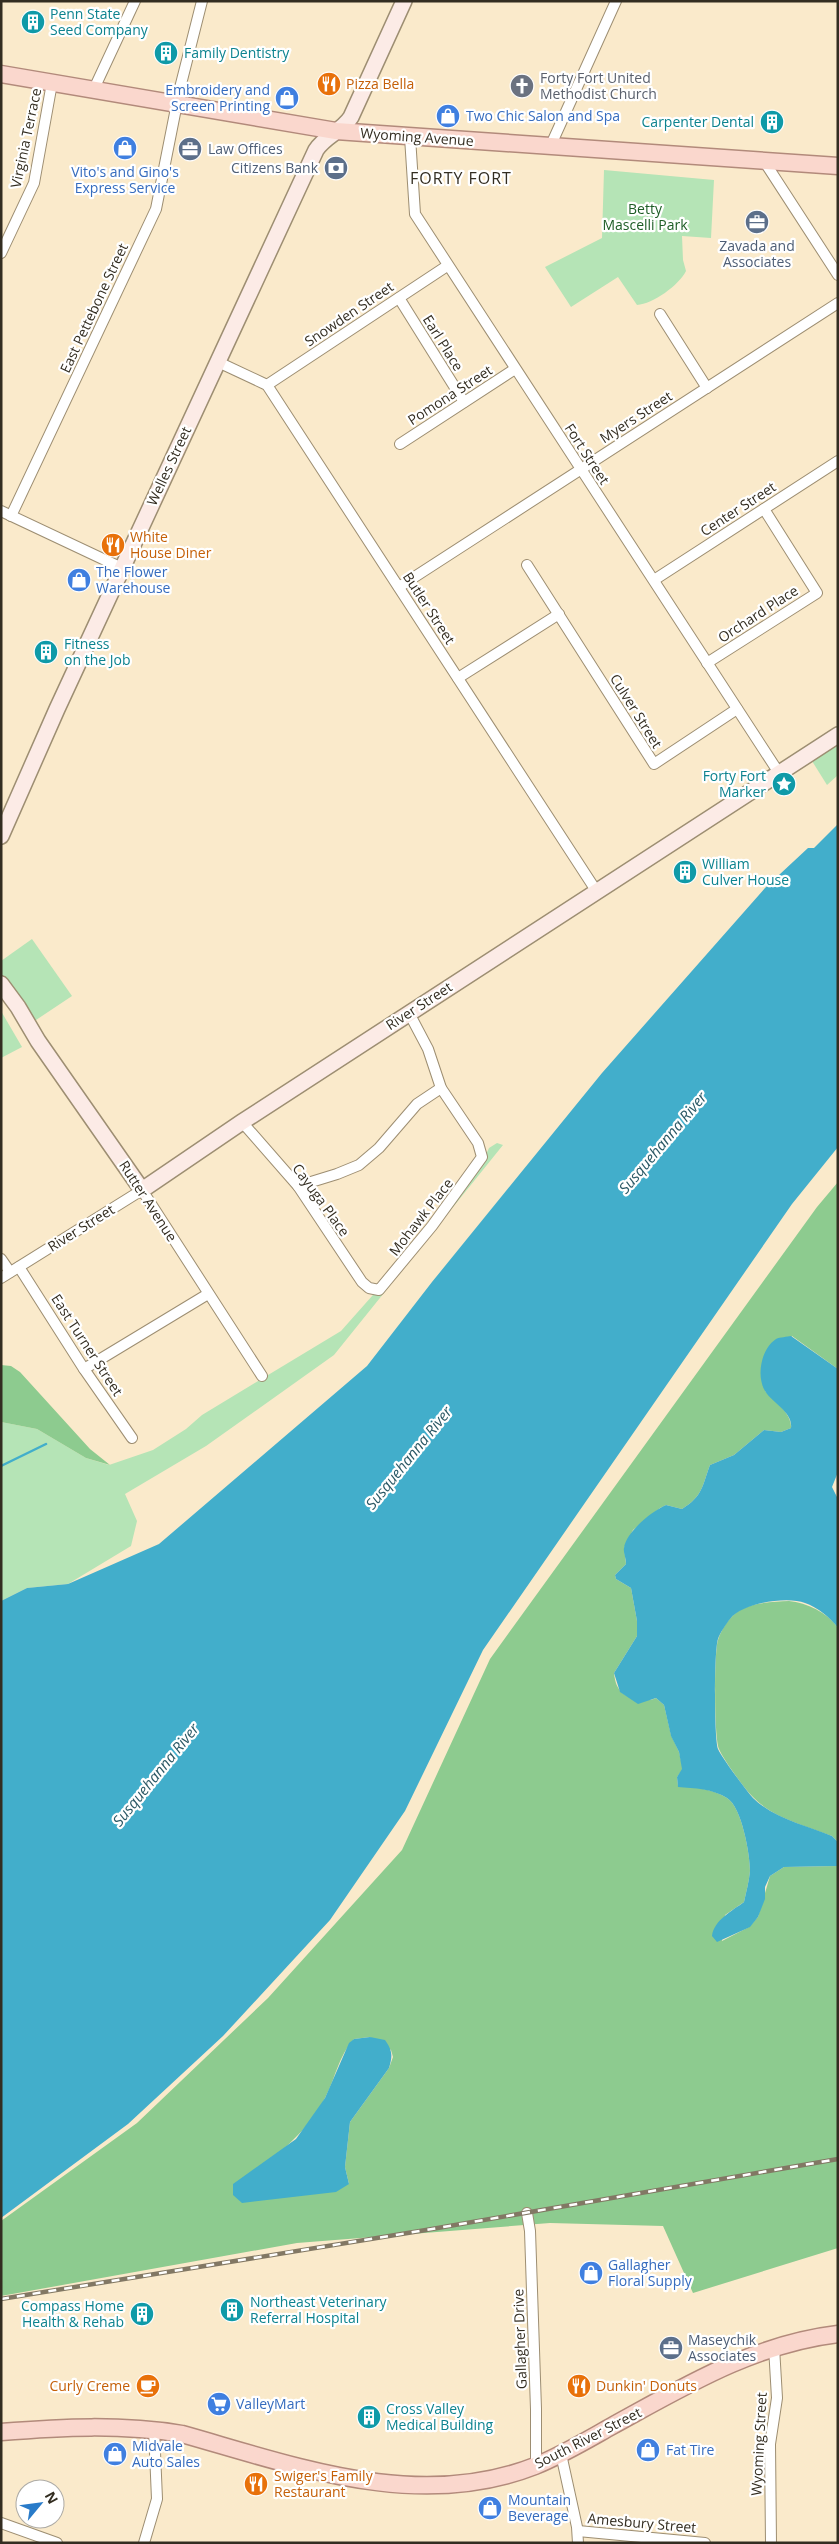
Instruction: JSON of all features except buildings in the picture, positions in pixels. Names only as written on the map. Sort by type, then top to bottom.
[{"type":"main road","name":"Wyoming Avenue","points":[[1,74],[336,131],[838,166]]},
{"type":"main road","name":"South River Street","points":[[1,2432],[103,2426],[154,2429],[182,2434],[320,2472],[391,2485],[427,2486],[475,2482],[536,2466],[705,2375],[743,2358],[774,2347],[838,2334]]},
{"type":"street","points":[[93,91],[135,1]]},
{"type":"street","name":"East Pettebone Street","points":[[11,516],[156,209],[176,105],[202,1]]},
{"type":"street","name":"Welles Street","points":[[1,836],[122,568],[316,150],[323,141],[351,117],[404,1]]},
{"type":"street","points":[[550,147],[616,1]]},
{"type":"street","name":"Virginia Terrace","points":[[1,253],[34,183],[52,83]]},
{"type":"street","name":"Fort Street","points":[[410,136],[415,214],[447,266],[779,773]]},
{"type":"street","points":[[764,161],[838,276]]},
{"type":"street","name":"Snowden Street","points":[[267,385],[447,266]]},
{"type":"street","name":"Earl Place","points":[[398,298],[464,402]]},
{"type":"street","name":"Myers Street","points":[[399,587],[838,303]]},
{"type":"street","points":[[660,314],[707,388]]},
{"type":"street","points":[[218,362],[267,385]]},
{"type":"street","name":"Pomona Street","points":[[400,444],[515,369]]},
{"type":"street","name":"Butler Street","points":[[267,385],[597,892]]},
{"type":"street","name":"Center Street","points":[[654,580],[838,461]]},
{"type":"street","name":"Orchard Place","points":[[707,663],[817,592],[764,509]]},
{"type":"street","points":[[1,511],[122,568]]},
{"type":"street","name":"Culver Street","points":[[527,565],[654,764],[736,709]]},
{"type":"street","points":[[458,678],[558,614]]},
{"type":"street","name":"River Street","points":[[10,1272],[142,1190],[242,1122],[838,735]]},
{"type":"street","name":"Rutter Avenue","points":[[1,984],[142,1190],[262,1376]]},
{"type":"street","name":"Rutter Avenue","points":[[3,998],[30,1028]]},
{"type":"street","points":[[298,1186],[359,1165],[379,1148],[417,1104],[441,1088],[428,1049],[409,1013]]},
{"type":"street","name":"Mohawk Place","points":[[379,1290],[432,1226],[482,1158],[478,1143],[441,1088]]},
{"type":"street","name":"Cayuga Place","points":[[242,1122],[298,1186],[362,1282],[370,1288],[379,1290]]},
{"type":"street","name":"East Turner Street","points":[[1,1258],[84,1369],[132,1438]]},
{"type":"street","points":[[84,1369],[208,1294]]},
{"type":"street","name":"Gallagher Drive","points":[[527,2212],[531,2260],[536,2466]]},
{"type":"street","name":"Wyoming Street","points":[[770,2543],[770,2444],[777,2398],[774,2347]]},
{"type":"street","points":[[144,2543],[157,2499],[154,2429]]},
{"type":"street","points":[[561,2454],[578,2531],[578,2543]]},
{"type":"street","points":[[1,2523],[57,2543]]},
{"type":"street","name":"Amesbury Street","points":[[578,2531],[676,2542],[705,2543]]},
{"type":"green space","name":"Betty Mascelli Park","points":[[604,170],[714,180],[711,238],[682,236],[683,260],[686,271],[672,288],[650,301],[637,305],[618,277],[571,307],[545,267],[602,238]]},
{"type":"green space","points":[[838,744],[838,775],[827,785],[812,761]]},
{"type":"green space","points":[[32,939],[72,996],[33,1022],[1,977],[1,961]]},
{"type":"green space","points":[[1,1011],[22,1047],[1,1058]]},
{"type":"green space","points":[[497,1143],[503,1145],[334,1355],[206,1446],[125,1494],[137,1521],[131,1546],[68,1584],[27,1588],[1,1601],[1,1422],[37,1429],[86,1458],[109,1465],[153,1450],[186,1429],[202,1415],[341,1331],[388,1278],[481,1165],[489,1148]]},
{"type":"green space","points":[[838,1182],[838,1369],[792,1336],[765,1391],[786,1413],[791,1423],[791,1428],[781,1432],[764,1430],[734,1455],[710,1465],[701,1490],[689,1504],[682,1509],[666,1505],[633,1530],[624,1548],[626,1564],[615,1575],[616,1579],[631,1588],[637,1621],[637,1636],[614,1673],[619,1689],[625,1695],[646,1700],[656,1698],[664,1705],[671,1735],[679,1752],[683,1769],[677,1777],[678,1786],[716,1792],[727,1798],[737,1811],[747,1843],[750,1875],[744,1902],[725,1915],[722,1941],[749,1927],[758,1917],[770,1876],[784,1867],[838,1866],[838,2248],[693,2293],[663,2226],[550,2223],[297,2243],[1,2296],[1,2221],[137,2123],[268,1998],[402,1850],[490,1659],[817,1207]],"holes":[[[370,2037],[391,2050],[393,2057],[389,2068],[350,2122],[345,2167],[349,2184],[274,2157],[296,2137],[315,2115],[329,2090],[344,2053],[354,2039]]]},
{"type":"green space","points":[[1,1365],[11,1366],[20,1372],[90,1449],[110,1465],[86,1458],[37,1429],[1,1422]]},
{"type":"green space","points":[[789,1601],[816,1609],[828,1617],[838,1628],[838,1842],[832,1836],[791,1821],[762,1805],[750,1794],[735,1775],[721,1754],[717,1742],[715,1713],[716,1661],[721,1631],[733,1615],[746,1607]]},
{"type":"water","name":"Susquehanna River","points":[[838,824],[838,1147],[792,1204],[483,1650],[405,1811],[330,1920],[223,2036],[128,2124],[1,2218],[1,1601],[27,1588],[68,1584],[159,1544],[367,1366],[432,1282],[602,1073],[765,888],[808,848],[814,848]]},
{"type":"water","points":[[791,1336],[838,1369],[838,1472],[832,1487],[838,1499],[838,1628],[832,1620],[819,1610],[797,1601],[765,1602],[736,1613],[730,1619],[718,1639],[715,1694],[717,1742],[718,1749],[729,1766],[753,1798],[761,1805],[791,1821],[832,1836],[838,1842],[838,1866],[784,1867],[770,1876],[765,1887],[765,1899],[758,1917],[750,1927],[717,1942],[712,1936],[713,1930],[724,1916],[744,1902],[748,1883],[750,1871],[749,1854],[741,1821],[732,1803],[722,1795],[710,1791],[678,1787],[677,1777],[682,1769],[679,1752],[671,1736],[664,1705],[656,1698],[638,1704],[620,1692],[614,1673],[637,1636],[637,1621],[631,1588],[616,1579],[615,1575],[626,1564],[624,1550],[629,1535],[647,1517],[666,1505],[682,1509],[689,1504],[701,1490],[710,1465],[734,1455],[764,1430],[781,1432],[791,1428],[789,1417],[768,1396],[762,1385],[761,1363],[771,1343],[778,1338]]},
{"type":"water","points":[[370,2037],[385,2040],[391,2053],[391,2060],[389,2068],[350,2122],[345,2167],[349,2184],[336,2192],[242,2203],[233,2195],[233,2184],[296,2139],[325,2098],[349,2043],[354,2039]]},
{"type":"waterway","points":[[1,1466],[46,1444]]},
{"type":"railway","points":[[1,2299],[426,2230],[838,2159]]},
{"type":"place","name":"Penn State Seed Company","points":[[33,22]]},
{"type":"place","name":"Family Dentistry","points":[[166,53]]},
{"type":"place","name":"Pizza Bella","points":[[329,84]]},
{"type":"place","name":"Forty Fort United Methodist Church","points":[[522,86]]},
{"type":"place","name":"Embroidery and Screen Printing","points":[[287,98]]},
{"type":"place","name":"Two Chic Salon and Spa","points":[[448,116]]},
{"type":"place","name":"Carpenter Dental","points":[[772,122]]},
{"type":"place","name":"Vito's and Gino's Express Service","points":[[125,148]]},
{"type":"place","name":"Law Offices","points":[[190,149]]},
{"type":"place","name":"Citizens Bank","points":[[336,168]]},
{"type":"place","name":"Zavada and Associates","points":[[757,222]]},
{"type":"place","name":"White House Diner","points":[[113,545]]},
{"type":"place","name":"The Flower Warehouse","points":[[79,580]]},
{"type":"place","name":"Fitness on the Job","points":[[46,652]]},
{"type":"place","name":"Forty Fort Marker","points":[[784,784]]},
{"type":"place","name":"William Culver House","points":[[685,872]]},
{"type":"place","name":"Gallagher Floral Supply","points":[[591,2273]]},
{"type":"place","name":"Northeast Veterinary Referral Hospital","points":[[232,2310]]},
{"type":"place","name":"Compass Home Health & Rehab","points":[[142,2314]]},
{"type":"place","name":"Maseychik Associates","points":[[671,2348]]},
{"type":"place","name":"Curly Creme","points":[[148,2386]]},
{"type":"place","name":"Dunkin' Donuts","points":[[579,2386]]},
{"type":"place","name":"ValleyMart","points":[[219,2404]]},
{"type":"place","name":"Cross Valley Medical Building","points":[[369,2417]]},
{"type":"place","name":"Fat Tire","points":[[648,2450]]},
{"type":"place","name":"Midvale Auto Sales","points":[[115,2454]]},
{"type":"place","name":"Swiger's Family Restaurant","points":[[256,2484]]},
{"type":"place","name":"Mountain Beverage","points":[[490,2508]]},
{"type":"district","name":"FORTY FORT","points":[[461,178]]}]
